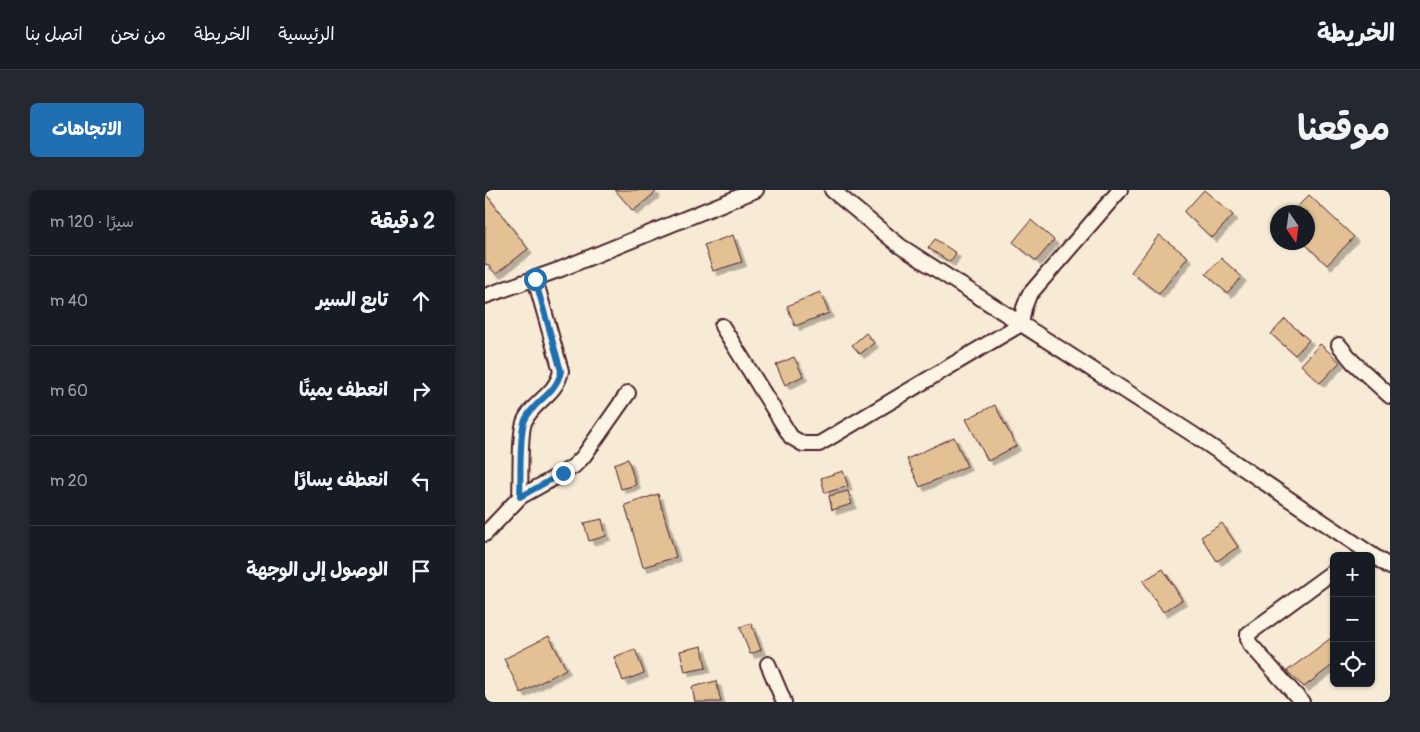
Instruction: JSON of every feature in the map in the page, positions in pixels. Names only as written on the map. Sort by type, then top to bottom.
[{"type":"street","points":[[485,296],[535,279],[757,190]]},
{"type":"street","points":[[832,190],[900,246],[1191,433],[1358,552]]},
{"type":"street","points":[[1021,324],[1023,308],[1029,295],[1120,190]]},
{"type":"street","points":[[520,497],[524,421],[532,408],[551,392],[559,382],[561,371],[535,279]]},
{"type":"street","points":[[722,326],[791,437],[803,444],[819,444],[1021,324]]},
{"type":"street","points":[[1339,345],[1353,362],[1390,396]]},
{"type":"street","points":[[485,534],[520,497],[574,466],[583,457],[628,393]]},
{"type":"street","points":[[1375,560],[1390,567]]},
{"type":"street","points":[[1302,702],[1251,644],[1248,639],[1249,634],[1330,574]]},
{"type":"street","points":[[768,664],[784,702]]},
{"type":"building","points":[[615,190],[654,190],[656,192],[633,211]]},
{"type":"building","points":[[1204,190],[1233,215],[1212,238],[1184,212]]},
{"type":"building","points":[[485,193],[528,249],[496,274],[487,264],[485,265]]},
{"type":"building","points":[[1309,195],[1354,237],[1327,265],[1311,250],[1315,250],[1315,205],[1299,205]]},
{"type":"building","points":[[1031,220],[1054,240],[1036,261],[1013,242]]},
{"type":"building","points":[[733,235],[742,262],[713,271],[704,245]]},
{"type":"building","points":[[1159,235],[1188,257],[1159,294],[1131,272]]},
{"type":"building","points":[[935,239],[956,253],[950,262],[928,248]]},
{"type":"building","points":[[1221,258],[1242,277],[1227,293],[1206,274]]},
{"type":"building","points":[[820,292],[829,313],[795,326],[787,306]]},
{"type":"building","points":[[1285,319],[1309,340],[1295,355],[1271,334]]},
{"type":"building","points":[[866,333],[874,343],[860,354],[852,345]]},
{"type":"building","points":[[1320,344],[1340,362],[1320,383],[1301,365]]},
{"type":"building","points":[[794,357],[803,376],[785,385],[776,365]]},
{"type":"building","points":[[995,405],[1016,446],[988,461],[966,419]]},
{"type":"building","points":[[954,437],[967,466],[920,487],[907,459]]},
{"type":"building","points":[[628,459],[636,485],[621,489],[614,464]]},
{"type":"building","points":[[843,471],[848,486],[825,493],[821,478]]},
{"type":"building","points":[[848,491],[852,504],[832,510],[829,496]]},
{"type":"building","points":[[658,494],[676,557],[643,567],[625,505]]},
{"type":"building","points":[[602,519],[606,536],[589,541],[584,523]]},
{"type":"building","points":[[1222,523],[1238,547],[1217,561],[1201,537]]},
{"type":"building","points":[[1163,569],[1182,600],[1163,612],[1143,581]]},
{"type":"building","points":[[751,623],[761,650],[750,654],[740,627]]},
{"type":"building","points":[[549,636],[566,669],[521,693],[504,659]]},
{"type":"building","points":[[1330,639],[1330,667],[1304,687],[1287,671]]},
{"type":"building","points":[[702,646],[706,668],[685,672],[680,651]]},
{"type":"building","points":[[635,649],[644,673],[623,681],[614,657]]},
{"type":"building","points":[[716,681],[721,702],[695,702],[692,687]]},
{"type":"route","points":[[535,279],[561,371],[559,382],[551,392],[532,408],[524,421],[520,497],[563,473]]}]
